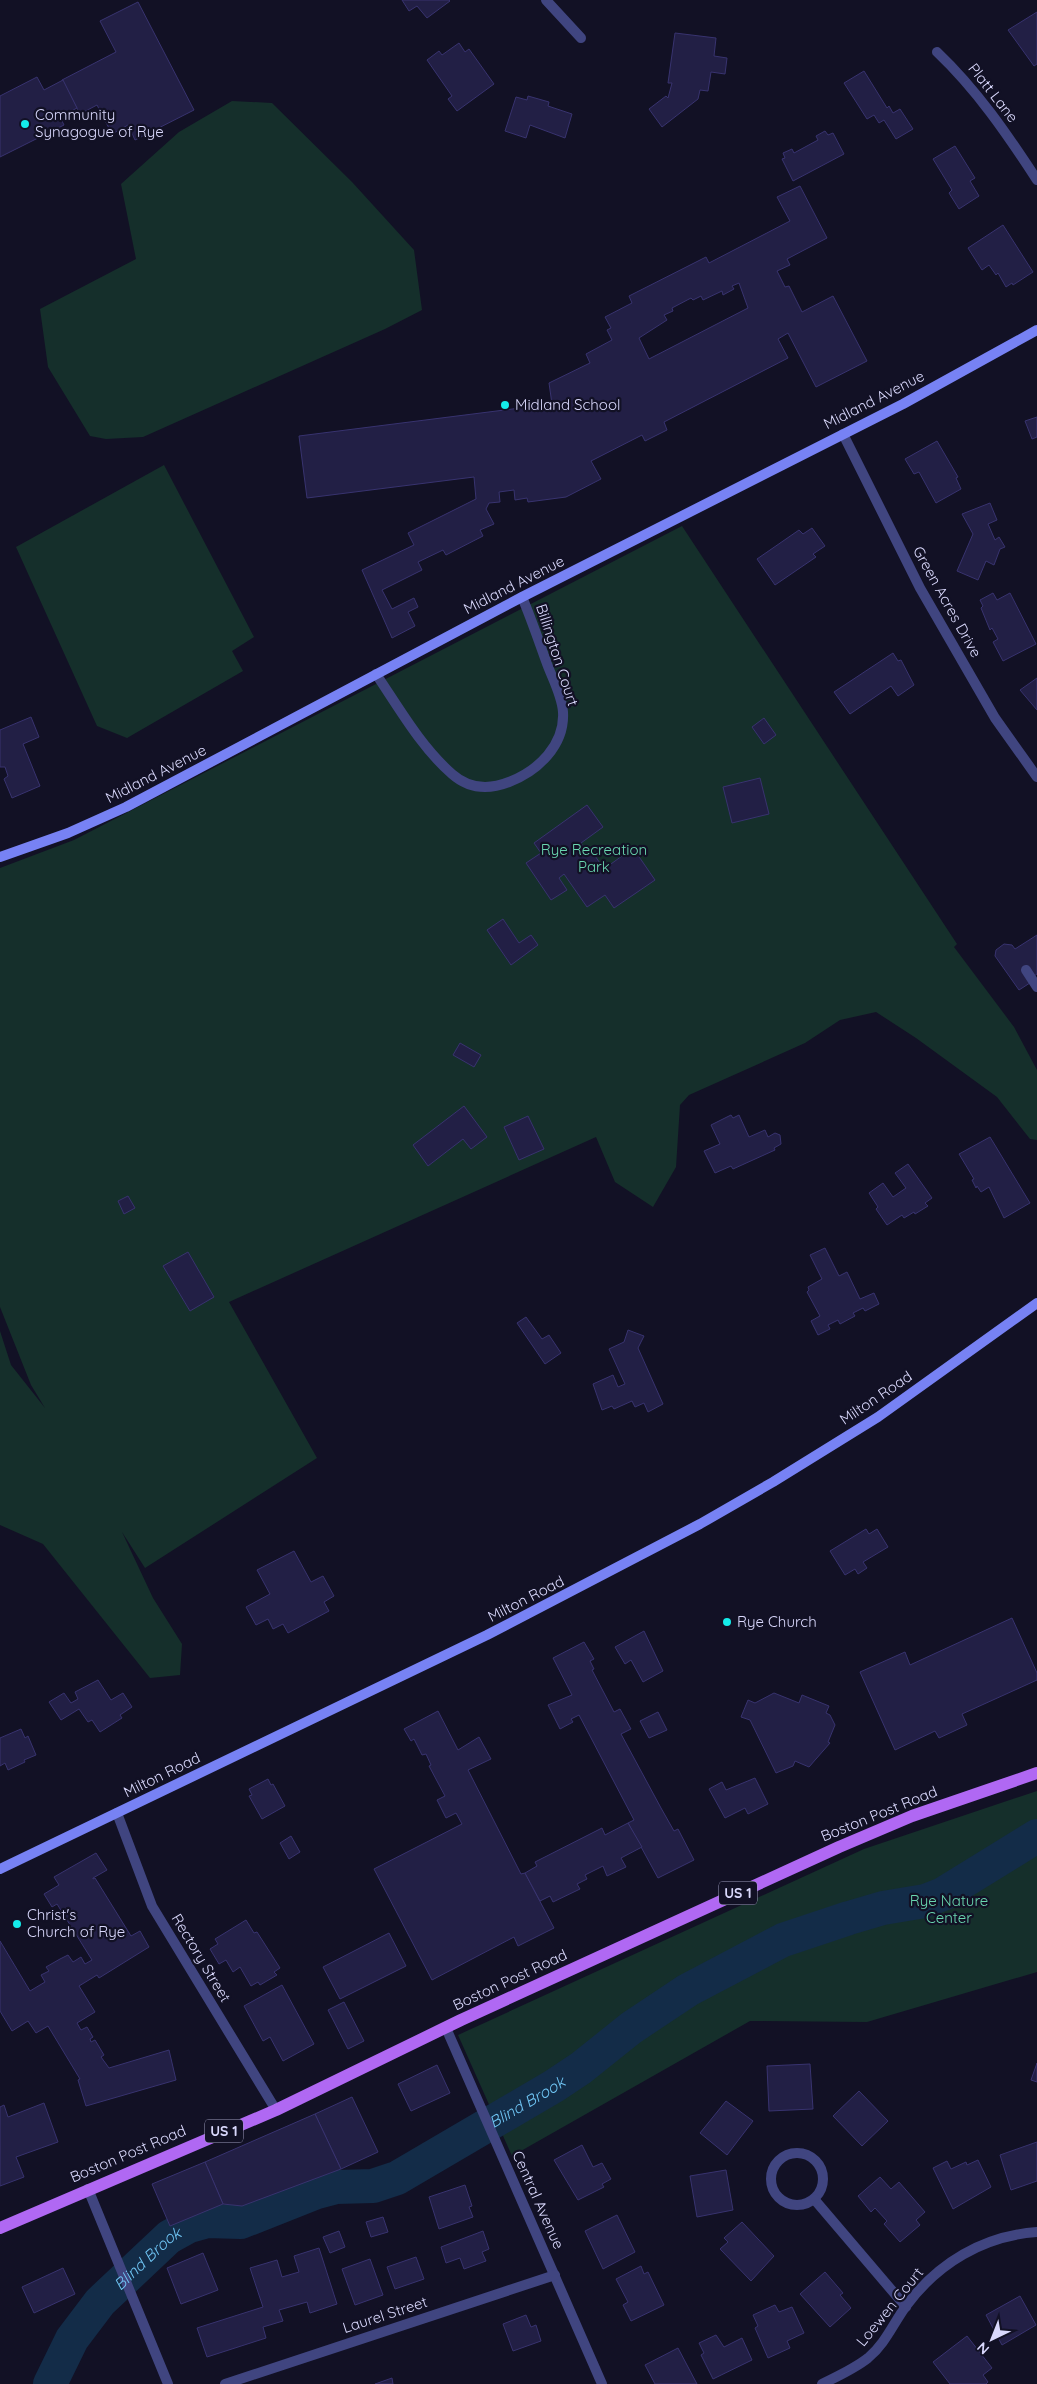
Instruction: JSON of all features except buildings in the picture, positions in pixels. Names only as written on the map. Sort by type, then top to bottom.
[{"type":"main road","name":"Boston Post Road","points":[[0,2228],[88,2188],[276,2110],[446,2028],[876,1830],[1037,1773]]},
{"type":"street","points":[[546,0],[581,38]]},
{"type":"street","name":"Platt Lane","points":[[937,52],[962,76],[994,115],[1037,180]]},
{"type":"street","name":"Midland Avenue","points":[[0,857],[68,833],[126,807],[522,597],[903,404],[1037,330]]},
{"type":"street","name":"Green Acres Drive","points":[[843,434],[920,588],[995,718],[1037,777]]},
{"type":"street","name":"Billington Court","points":[[376,674],[422,740],[453,775],[472,786],[482,788],[497,787],[519,778],[554,750],[560,732],[563,711],[522,597]]},
{"type":"street","points":[[1026,970],[1037,987]]},
{"type":"street","name":"Milton Road","points":[[0,1869],[507,1625],[700,1524],[773,1482],[878,1417],[1037,1304]]},
{"type":"street","name":"Rectory Street","points":[[117,1813],[152,1906],[276,2110]]},
{"type":"street","name":"Central Avenue","points":[[446,2028],[602,2384]]},
{"type":"street","points":[[794,2153],[811,2157],[818,2163],[823,2174],[823,2184],[814,2199],[810,2203],[797,2206],[787,2204],[778,2198],[772,2190],[770,2178],[776,2163],[782,2157],[794,2153]]},
{"type":"street","points":[[88,2188],[168,2384]]},
{"type":"street","points":[[814,2199],[906,2306]]},
{"type":"street","name":"Loewen Court","points":[[822,2384],[850,2371],[869,2358],[884,2343],[906,2306],[944,2266],[966,2251],[1011,2236],[1037,2232]]},
{"type":"street","name":"Laurel Street","points":[[225,2384],[555,2275]]},
{"type":"green space","points":[[232,101],[272,103],[352,182],[414,250],[422,310],[385,329],[143,437],[106,439],[90,436],[48,367],[40,309],[136,259],[121,184],[179,132]]},
{"type":"green space","points":[[164,465],[254,637],[232,651],[243,671],[127,738],[97,726],[16,547]]},
{"type":"green space","name":"Rye Recreation Park","points":[[682,526],[957,944],[954,947],[1014,1027],[1037,1070],[1037,1140],[1030,1139],[997,1097],[916,1038],[876,1012],[840,1020],[805,1043],[689,1095],[680,1105],[676,1167],[653,1207],[615,1182],[596,1137],[229,1302],[317,1458],[145,1568],[122,1532],[153,1598],[182,1644],[180,1675],[150,1678],[43,1544],[0,1525],[0,1331],[11,1365],[45,1408],[31,1385],[0,1307],[0,868],[74,840]]},
{"type":"green space","name":"Rye Nature Center","points":[[1037,1791],[1037,1972],[867,2022],[750,2021],[512,2156],[458,2035],[864,1849]]},
{"type":"waterway","name":"Blind Brook","points":[[50,2384],[72,2339],[100,2302],[169,2237],[189,2226],[207,2221],[241,2222],[317,2192],[336,2187],[373,2186],[397,2178],[554,2086],[581,2068],[631,2028],[688,1990],[783,1940],[883,1908],[925,1901],[943,1894],[1037,1836]]},
{"type":"place","name":"Community Synagogue of Rye","points":[[25,124]]},
{"type":"place","name":"Midland School","points":[[505,405]]},
{"type":"place","name":"Rye Church","points":[[727,1622]]},
{"type":"place","name":"Christ's Church of Rye","points":[[17,1924]]}]
